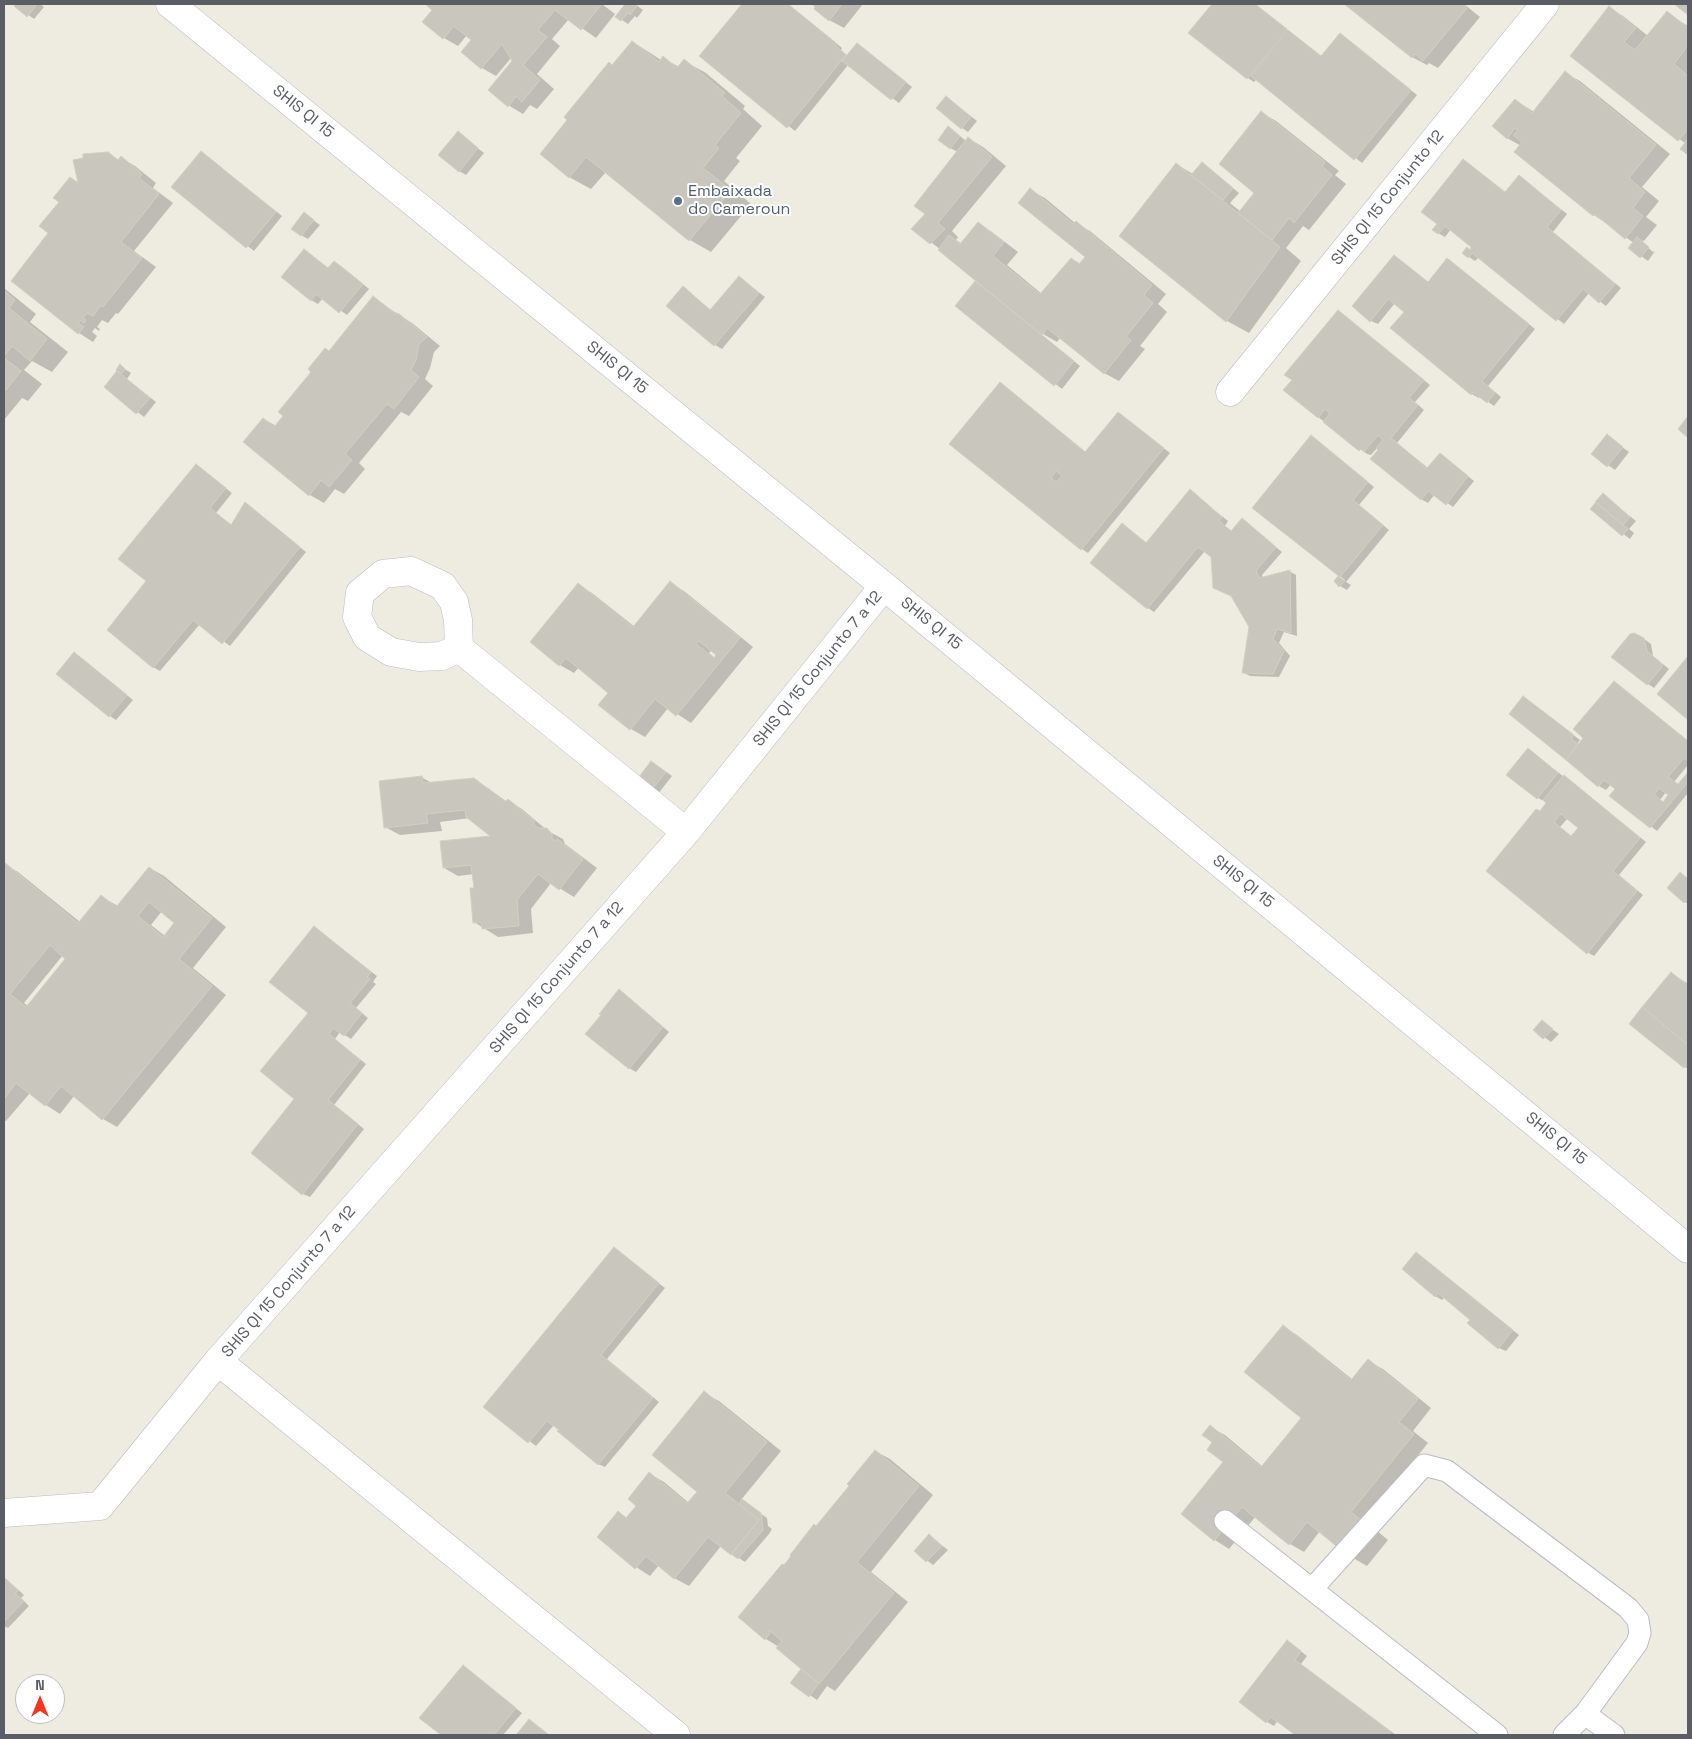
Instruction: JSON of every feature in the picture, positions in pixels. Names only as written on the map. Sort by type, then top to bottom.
[{"type":"street","name":"SHIS QI 15","points":[[170,4],[884,586],[1688,1248]]},
{"type":"street","name":"SHIS QI 15 Conjunto 12","points":[[1230,392],[1545,4]]},
{"type":"street","name":"SHIS QI 15 Conjunto 7 a 12","points":[[4,1513],[100,1506],[218,1361],[686,832],[884,586]]},
{"type":"street","points":[[459,648],[686,832]]},
{"type":"street","points":[[218,1361],[676,1735]]},
{"type":"lane","points":[[1312,1589],[1424,1465],[1447,1471],[1628,1608],[1638,1620],[1640,1632],[1637,1643],[1586,1714],[1564,1735]]},
{"type":"lane","points":[[1225,1521],[1497,1735]]},
{"type":"lane","points":[[1586,1714],[1614,1735]]},
{"type":"building","points":[[16,4],[37,4],[27,17],[14,6]]},
{"type":"building","points":[[425,4],[601,5],[581,30],[555,10],[538,30],[547,37],[523,65],[540,80],[522,102],[516,96],[508,107],[488,90],[512,61],[502,44],[481,69],[461,52],[471,40],[454,26],[443,39],[422,22],[432,10]]},
{"type":"building","points":[[625,4],[635,4],[637,6],[630,15],[628,13],[621,21],[615,17]]},
{"type":"building","points":[[742,4],[788,4],[836,43],[835,45],[846,55],[787,128],[699,56]]},
{"type":"building","points":[[812,4],[842,4],[829,21],[814,9],[815,7]]},
{"type":"building","points":[[1212,4],[1255,4],[1287,29],[1247,79],[1188,33]]},
{"type":"building","points":[[1344,4],[1462,4],[1467,8],[1423,61],[1415,54],[1412,58]]},
{"type":"building","points":[[1674,4],[1688,4],[1688,15]]},
{"type":"building","points":[[1609,6],[1636,28],[1624,42],[1635,50],[1667,11],[1688,28],[1688,45],[1674,64],[1688,76],[1688,129],[1678,141],[1570,56]]},
{"type":"building","points":[[1288,30],[1321,56],[1340,33],[1411,90],[1354,160],[1251,76]]},
{"type":"building","points":[[632,41],[659,62],[663,56],[677,68],[684,59],[725,93],[722,96],[741,113],[715,145],[719,148],[703,168],[731,190],[689,241],[586,157],[569,178],[540,154],[567,120],[564,117],[609,62],[612,65]]},
{"type":"building","points":[[857,43],[906,82],[891,100],[842,61]]},
{"type":"building","points":[[1565,71],[1656,145],[1629,178],[1645,192],[1633,208],[1643,216],[1625,239],[1595,214],[1593,216],[1514,152],[1522,142],[1513,135],[1518,130],[1515,128],[1507,139],[1492,126],[1515,99],[1532,113]]},
{"type":"building","points":[[946,96],[971,117],[961,129],[936,108]]},
{"type":"building","points":[[1261,111],[1325,162],[1322,166],[1332,175],[1294,223],[1289,218],[1272,240],[1238,213],[1254,193],[1219,164]]},
{"type":"building","points":[[948,126],[960,136],[950,149],[938,140]]},
{"type":"building","points":[[458,131],[478,148],[459,172],[438,155]]},
{"type":"building","points":[[968,137],[992,157],[938,223],[945,229],[930,244],[911,229],[925,214],[914,206]]},
{"type":"building","points":[[1688,139],[1688,155],[1680,149]]},
{"type":"building","points":[[201,151],[276,212],[246,248],[171,187]]},
{"type":"building","points":[[108,152],[118,160],[121,156],[142,174],[139,178],[159,194],[121,242],[142,258],[103,307],[101,305],[93,316],[87,313],[83,318],[86,320],[84,323],[80,320],[78,323],[84,327],[78,334],[11,281],[48,233],[39,226],[59,202],[53,198],[70,177],[78,183],[73,160],[83,158],[83,154]]},
{"type":"building","points":[[1463,159],[1505,192],[1519,175],[1561,210],[1547,227],[1615,284],[1599,303],[1583,289],[1556,321],[1472,253],[1468,258],[1462,253],[1467,247],[1470,250],[1471,247],[1445,226],[1438,234],[1432,230],[1437,224],[1421,212]]},
{"type":"building","points":[[1202,162],[1233,188],[1223,200],[1191,175]]},
{"type":"building","points":[[1176,163],[1280,247],[1226,322],[1119,236]]},
{"type":"building","points":[[1030,188],[1073,224],[1076,221],[1152,285],[1144,295],[1153,303],[1126,337],[1131,340],[1104,374],[1047,328],[1042,335],[938,250],[949,235],[960,244],[978,222],[1004,242],[993,256],[1040,294],[1071,258],[1079,264],[1085,257],[1018,203]]},
{"type":"building","points":[[304,212],[314,220],[301,236],[291,229]]},
{"type":"building","points":[[1637,237],[1649,247],[1640,258],[1628,248]]},
{"type":"building","points":[[304,249],[328,268],[334,261],[363,284],[339,313],[316,294],[311,301],[281,277]]},
{"type":"building","points":[[1394,255],[1428,282],[1447,258],[1529,324],[1482,381],[1495,393],[1487,403],[1473,392],[1471,395],[1390,328],[1404,312],[1388,299],[1370,322],[1352,306]]},
{"type":"building","points":[[739,276],[759,293],[714,346],[666,306],[683,286],[710,310]]},
{"type":"building","points":[[975,281],[1074,361],[1054,386],[955,306]]},
{"type":"building","points":[[4,291],[15,300],[9,308],[47,339],[30,361],[12,346],[4,356]]},
{"type":"building","points":[[373,296],[397,315],[398,313],[427,337],[419,344],[416,360],[411,370],[419,377],[394,409],[387,404],[345,454],[352,460],[329,487],[321,480],[309,496],[243,442],[263,418],[274,427],[283,416],[278,412],[311,372],[308,369],[325,348],[329,351]]},
{"type":"building","points":[[1338,310],[1424,380],[1409,398],[1418,405],[1391,438],[1427,468],[1440,453],[1468,476],[1446,505],[1428,491],[1421,500],[1370,459],[1378,450],[1376,448],[1383,440],[1378,435],[1364,452],[1361,449],[1359,451],[1323,422],[1330,413],[1325,409],[1318,418],[1283,390],[1292,380],[1284,375]]},
{"type":"building","points":[[4,358],[21,371],[6,390],[4,388]]},
{"type":"building","points":[[120,364],[125,369],[121,374],[116,370]]},
{"type":"building","points":[[117,371],[150,398],[136,414],[104,387]]},
{"type":"building","points":[[1000,382],[1085,452],[1118,412],[1164,448],[1081,550],[949,444]],"holes":[[[1056,471],[1062,476],[1056,482],[1051,478]]]},
{"type":"building","points":[[1688,416],[1688,438],[1678,429]]},
{"type":"building","points":[[1607,434],[1623,447],[1607,467],[1591,454]]},
{"type":"building","points":[[1311,435],[1368,482],[1353,500],[1383,525],[1340,577],[1252,508]]},
{"type":"building","points":[[196,464],[226,488],[210,508],[231,525],[245,502],[300,547],[222,644],[193,620],[153,668],[107,630],[146,581],[118,559]]},
{"type":"building","points":[[1190,489],[1222,517],[1219,521],[1231,531],[1242,518],[1276,547],[1256,571],[1259,578],[1290,570],[1291,633],[1277,629],[1273,639],[1284,651],[1273,674],[1242,673],[1249,627],[1231,596],[1213,588],[1211,557],[1198,547],[1147,609],[1090,563],[1122,523],[1146,543]]},
{"type":"building","points":[[1603,493],[1630,517],[1623,525],[1595,502]]},
{"type":"building","points":[[1596,502],[1628,529],[1622,536],[1590,509]]},
{"type":"building","points":[[1338,576],[1345,581],[1339,587],[1334,581]]},
{"type":"building","points":[[670,581],[740,638],[676,716],[655,699],[630,730],[598,705],[608,693],[566,658],[559,666],[530,642],[578,583],[633,627]],"holes":[[[699,641],[716,655],[714,658],[696,644]]]},
{"type":"building","points":[[1634,633],[1644,638],[1647,651],[1662,664],[1662,667],[1647,685],[1611,657],[1630,634]]},
{"type":"building","points":[[74,652],[127,695],[109,717],[56,674]]},
{"type":"building","points":[[1688,656],[1688,720],[1657,694]]},
{"type":"building","points":[[1614,681],[1688,741],[1688,761],[1684,758],[1668,777],[1678,784],[1688,772],[1688,782],[1650,828],[1609,796],[1615,789],[1604,780],[1598,787],[1566,760],[1583,738],[1573,729]],"holes":[[[1659,788],[1668,795],[1663,802],[1654,795]]]},
{"type":"building","points":[[1523,696],[1574,735],[1571,739],[1578,744],[1566,760],[1509,714]]},
{"type":"building","points":[[1528,748],[1558,773],[1537,799],[1506,775]]},
{"type":"building","points":[[651,761],[666,772],[650,792],[636,781]]},
{"type":"building","points":[[1564,775],[1640,838],[1613,871],[1637,891],[1587,954],[1486,871],[1536,809],[1540,811],[1546,803],[1543,800]],"holes":[[[1561,814],[1578,828],[1571,836],[1554,822]]]},
{"type":"building","points":[[422,776],[423,783],[474,778],[505,802],[508,799],[535,821],[533,824],[538,828],[547,828],[552,834],[552,839],[556,841],[557,839],[583,859],[559,890],[538,874],[517,900],[519,926],[482,929],[481,922],[473,923],[470,888],[474,888],[471,865],[443,868],[440,841],[490,836],[466,817],[465,810],[426,814],[428,823],[384,828],[379,781]]},
{"type":"building","points":[[4,862],[78,923],[101,895],[116,907],[149,867],[212,918],[179,959],[212,986],[102,1120],[61,1086],[45,1106],[16,1083],[4,1099]],"holes":[[[149,902],[174,923],[163,937],[138,916]],[[50,945],[65,959],[26,1007],[10,994]]]},
{"type":"building","points":[[1680,872],[1688,879],[1688,898],[1684,903],[1667,888]]},
{"type":"building","points":[[314,926],[371,972],[367,977],[370,979],[350,1003],[362,1013],[344,1036],[333,1028],[329,1034],[360,1060],[328,1100],[358,1124],[302,1195],[251,1153],[294,1099],[260,1071],[308,1013],[269,982]]},
{"type":"building","points":[[1671,972],[1688,986],[1688,1045],[1642,1007]]},
{"type":"building","points":[[619,989],[663,1027],[629,1069],[585,1034]]},
{"type":"building","points":[[1642,1007],[1688,1045],[1688,1063],[1684,1068],[1629,1024]]},
{"type":"building","points":[[1542,1020],[1553,1029],[1543,1039],[1533,1030]]},
{"type":"building","points":[[614,1247],[659,1283],[601,1355],[653,1398],[598,1465],[547,1421],[528,1443],[483,1407]]},
{"type":"building","points":[[1416,1252],[1513,1330],[1498,1349],[1467,1323],[1470,1320],[1438,1293],[1435,1297],[1402,1269]]},
{"type":"building","points":[[1283,1325],[1351,1380],[1368,1359],[1418,1399],[1399,1422],[1414,1434],[1351,1512],[1374,1531],[1352,1559],[1307,1522],[1289,1545],[1242,1507],[1214,1541],[1181,1514],[1223,1462],[1207,1450],[1212,1442],[1202,1435],[1210,1425],[1261,1467],[1301,1418],[1244,1372]]},
{"type":"building","points":[[704,1391],[767,1442],[725,1493],[759,1520],[731,1555],[708,1537],[674,1579],[646,1556],[635,1569],[597,1537],[618,1511],[626,1518],[636,1506],[628,1499],[649,1472],[687,1503],[697,1492],[652,1455]]},
{"type":"building","points":[[875,1450],[919,1486],[857,1562],[894,1593],[819,1684],[776,1648],[782,1641],[769,1630],[770,1633],[765,1640],[738,1617],[782,1564],[784,1565],[814,1524],[816,1526],[849,1486],[847,1484]]},
{"type":"building","points":[[742,1499],[761,1513],[763,1530],[738,1559],[731,1554],[759,1520],[739,1504]]},
{"type":"building","points":[[929,1534],[942,1546],[926,1562],[914,1551]]},
{"type":"building","points":[[4,1578],[18,1591],[15,1593],[24,1601],[4,1622]]},
{"type":"building","points":[[1287,1640],[1301,1651],[1295,1660],[1391,1732],[1388,1735],[1295,1735],[1271,1717],[1266,1723],[1239,1702]]},
{"type":"building","points":[[463,1665],[516,1708],[494,1735],[441,1735],[419,1718]]},
{"type":"building","points":[[801,1669],[819,1683],[809,1697],[790,1683]]},
{"type":"building","points":[[529,1719],[549,1735],[516,1735]]},
{"type":"place","name":"Embaixada do Cameroun","points":[[678,201]]}]
